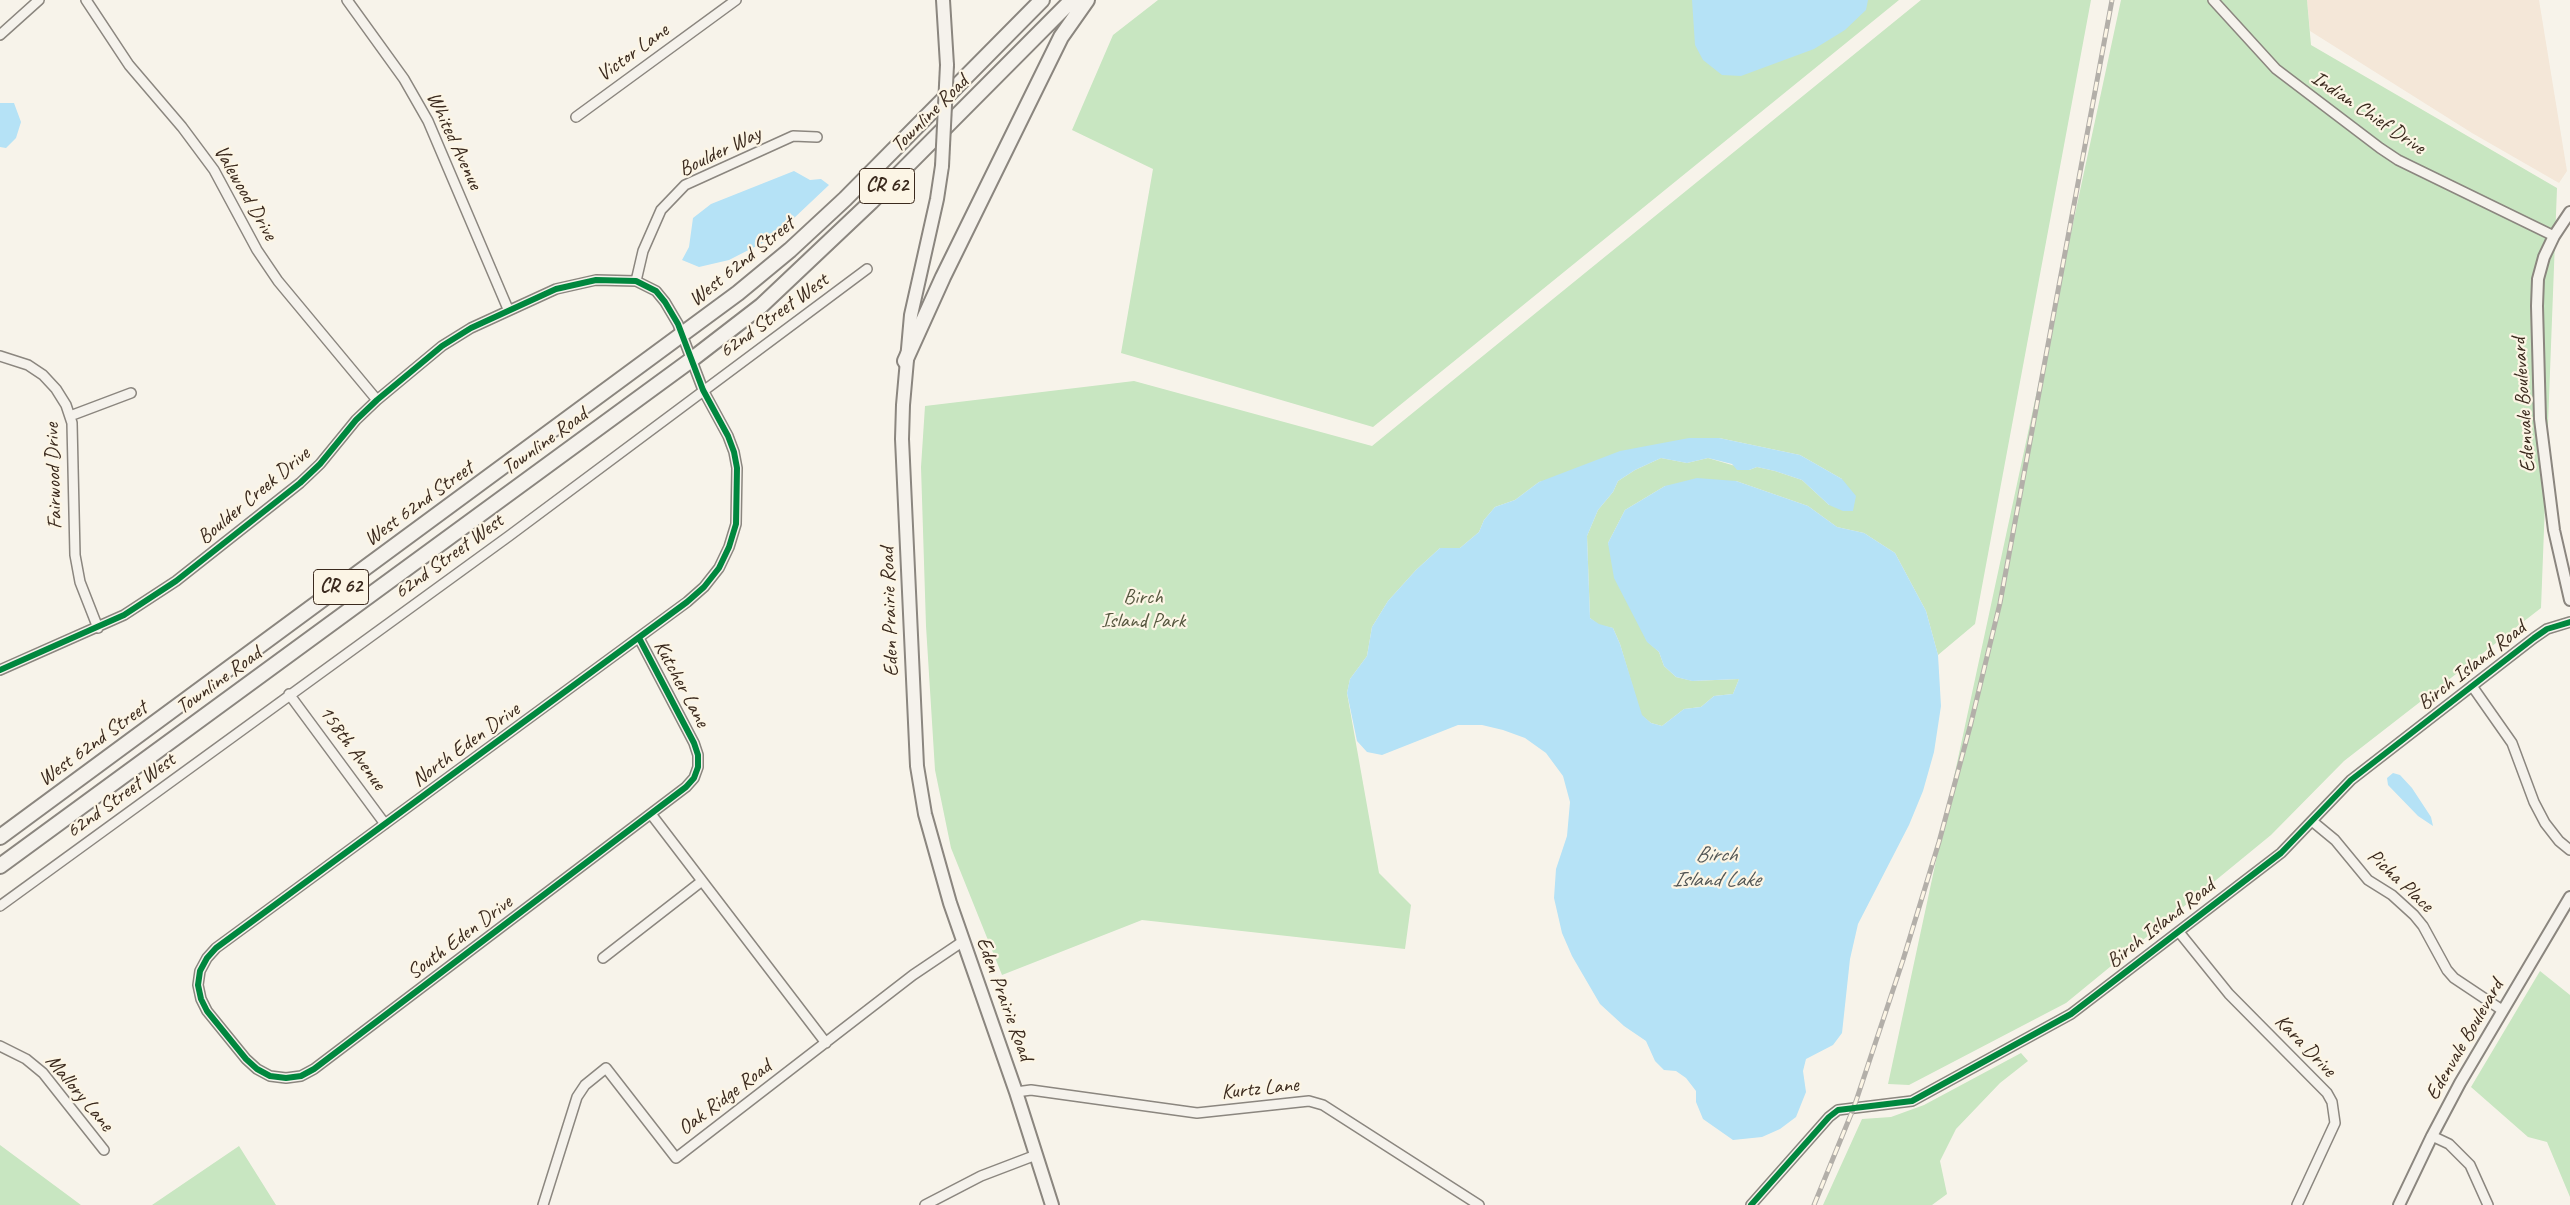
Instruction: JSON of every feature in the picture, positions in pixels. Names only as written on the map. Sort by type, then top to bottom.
[{"type":"main road","name":"Eden Prairie Road","points":[[943,0],[947,65],[942,166],[937,199],[911,315],[906,361],[902,439],[917,766],[925,814],[962,942],[1016,1092],[1052,1205]]},
{"type":"main road","name":"West 62nd Street","points":[[0,837],[738,293],[805,237],[1042,0]]},
{"type":"main road","name":"Townline Road","points":[[0,866],[691,360],[761,306],[817,255],[1072,0]]},
{"type":"main road","points":[[906,361],[943,277],[1061,37],[1087,0]]},
{"type":"street","points":[[0,35],[39,0]]},
{"type":"street","name":"Valewood Drive","points":[[86,0],[129,66],[182,127],[214,170],[257,250],[278,281],[376,400]]},
{"type":"street","name":"Whited Avenue","points":[[346,0],[404,79],[428,121],[508,309]]},
{"type":"street","name":"Victor Lane","points":[[576,117],[736,0]]},
{"type":"street","name":"Indian Chief Drive","points":[[2213,0],[2276,69],[2380,148],[2398,160],[2554,236]]},
{"type":"street","name":"Boulder Way","points":[[636,281],[643,251],[660,210],[685,185],[794,136],[818,137]]},
{"type":"street","name":"Edenvale Boulevard","points":[[2570,212],[2554,236],[2544,257],[2538,279],[2540,419],[2554,530],[2570,600]]},
{"type":"street","name":"62nd Street West","points":[[0,906],[289,694],[509,536],[867,269]]},
{"type":"street","name":"Boulder Creek Drive","points":[[0,670],[131,612],[170,586],[300,483],[320,464],[356,420],[376,400],[442,346],[508,309],[556,289],[596,280],[636,281],[656,290],[678,324],[703,390]]},
{"type":"street","name":"Fairwood Drive","points":[[0,356],[28,365],[43,375],[56,389],[70,416],[73,443],[75,555],[80,582],[98,628]]},
{"type":"street","name":"North Eden Drive","points":[[286,1078],[270,1076],[257,1069],[226,1034],[200,999],[198,985],[200,971],[206,958],[216,948],[639,638],[704,587],[719,568],[729,547],[736,524],[736,468],[734,452],[728,436],[703,390]]},
{"type":"street","points":[[70,416],[131,393]]},
{"type":"street","name":"Birch Island Road","points":[[1751,1205],[1829,1117],[1838,1110],[1912,1101],[2071,1014],[2281,853],[2351,780],[2534,638],[2547,629],[2570,622]]},
{"type":"street","name":"Kutcher Lane","points":[[639,638],[698,755],[698,767],[694,778],[686,787],[651,814]]},
{"type":"street","points":[[2472,686],[2512,743],[2534,802],[2545,823],[2559,841],[2570,850]]},
{"type":"street","name":"158th Avenue","points":[[289,694],[386,824]]},
{"type":"street","points":[[651,814],[826,1043]]},
{"type":"street","name":"South Eden Drive","points":[[286,1078],[301,1076],[314,1069],[651,814]]},
{"type":"street","name":"Picha Place","points":[[2312,821],[2335,840],[2368,880],[2392,895],[2414,915],[2423,926],[2447,970],[2454,978],[2502,1010]]},
{"type":"street","points":[[603,958],[702,881]]},
{"type":"street","name":"Edenvale Boulevard","points":[[2399,1205],[2432,1136],[2502,1010],[2570,897]]},
{"type":"street","name":"Kara Drive","points":[[2178,932],[2229,994],[2336,1101],[2336,1123],[2297,1205]]},
{"type":"street","name":"Oak Ridge Road","points":[[543,1205],[577,1097],[584,1085],[606,1068],[676,1158],[913,975],[962,942]]},
{"type":"street","name":"Mallory Lane","points":[[0,1046],[26,1060],[43,1073],[104,1150]]},
{"type":"street","name":"Kurtz Lane","points":[[1016,1092],[1031,1090],[1197,1113],[1309,1101],[1323,1105],[1478,1205]]},
{"type":"street","points":[[2432,1136],[2449,1144],[2470,1165],[2488,1205]]},
{"type":"street","points":[[925,1205],[981,1176],[1036,1155]]},
{"type":"shaded area","points":[[2307,0],[2539,0],[2567,171],[2559,183],[2472,133],[2310,31]]},
{"type":"green space","points":[[1158,0],[1899,0],[1373,427],[1121,353],[1153,169],[1072,130],[1113,35]]},
{"type":"green space","name":"Birch Island Park","points":[[1921,0],[2091,0],[1975,624],[1938,655],[1926,611],[1895,553],[1864,533],[1837,527],[1808,506],[1736,481],[1665,486],[1625,510],[1608,543],[1647,641],[1659,652],[1664,666],[1676,677],[1693,681],[1739,679],[1733,694],[1714,696],[1701,707],[1684,709],[1662,726],[1651,723],[1641,715],[1620,644],[1613,628],[1599,625],[1590,618],[1587,536],[1598,510],[1613,492],[1618,481],[1635,470],[1661,458],[1687,463],[1708,458],[1749,470],[1757,467],[1775,471],[1802,480],[1829,505],[1842,479],[1800,455],[1719,438],[1539,482],[1515,500],[1495,507],[1484,520],[1479,532],[1460,548],[1440,548],[1416,570],[1388,601],[1372,627],[1367,656],[1350,679],[1347,693],[1379,873],[1411,905],[1405,949],[1142,920],[1002,975],[951,848],[935,770],[926,626],[921,467],[925,406],[1134,381],[1372,446]]},
{"type":"green space","points":[[2121,0],[2307,0],[2311,45],[2557,188],[2541,608],[2344,761],[2271,835],[2066,1003],[1909,1085],[1888,1084]]},
{"type":"green space","points":[[2540,971],[2570,995],[2570,1197],[2547,1142],[2528,1137],[2471,1087]]},
{"type":"green space","points":[[2021,1053],[2028,1061],[2000,1083],[1956,1129],[1940,1161],[1947,1194],[1932,1205],[1823,1205],[1862,1119],[1891,1117],[1924,1105]]},
{"type":"green space","points":[[0,1145],[81,1205],[0,1205]]},
{"type":"green space","points":[[239,1146],[276,1205],[152,1205]]},
{"type":"water","points":[[1692,0],[1868,0],[1866,10],[1845,30],[1814,49],[1741,76],[1722,75],[1703,60],[1695,45]]},
{"type":"water","points":[[0,103],[14,103],[21,122],[16,138],[6,148],[0,147]]},
{"type":"water","points":[[794,171],[810,180],[821,179],[829,185],[774,237],[729,260],[699,267],[682,260],[689,247],[693,218],[711,204]]},
{"type":"water","name":"Birch Island Lake","points":[[1689,438],[1719,438],[1800,455],[1842,479],[1856,496],[1853,511],[1843,511],[1829,505],[1802,480],[1757,467],[1749,470],[1737,470],[1732,464],[1708,458],[1687,463],[1661,458],[1635,470],[1618,481],[1613,492],[1598,510],[1587,536],[1590,618],[1599,624],[1613,628],[1620,644],[1642,715],[1651,723],[1662,726],[1684,709],[1701,707],[1714,696],[1733,694],[1739,679],[1692,681],[1676,677],[1664,666],[1659,652],[1647,642],[1614,578],[1608,543],[1625,510],[1665,486],[1697,478],[1736,481],[1808,506],[1837,527],[1864,533],[1895,553],[1926,611],[1938,655],[1941,706],[1934,752],[1923,791],[1909,825],[1858,924],[1850,959],[1842,1033],[1833,1045],[1806,1059],[1803,1071],[1806,1092],[1796,1117],[1780,1129],[1762,1137],[1733,1140],[1703,1119],[1696,1102],[1696,1091],[1686,1078],[1676,1071],[1664,1070],[1655,1061],[1646,1041],[1624,1026],[1600,1004],[1572,956],[1562,933],[1554,898],[1556,869],[1567,836],[1570,802],[1563,776],[1546,753],[1525,738],[1482,725],[1458,725],[1382,755],[1367,752],[1357,741],[1347,693],[1350,679],[1367,656],[1372,627],[1388,601],[1416,570],[1440,548],[1460,548],[1479,532],[1484,520],[1495,507],[1515,500],[1539,482],[1620,451]]},
{"type":"water","points":[[2393,773],[2400,775],[2412,788],[2431,817],[2433,826],[2418,816],[2388,785],[2387,778]]},
{"type":"railway","points":[[1814,1205],[1854,1107],[1903,960],[1939,842],[1971,723],[2000,603],[2112,0]]},
{"type":"cycle path","points":[[0,670],[124,615],[176,581],[300,483],[320,464],[356,420],[377,400],[442,346],[471,328],[556,289],[596,280],[636,281],[656,291],[665,302],[678,324],[703,390],[728,436],[734,452],[737,468],[736,524],[729,547],[719,568],[704,587],[687,602],[216,948],[207,958],[200,971],[198,985],[201,999],[207,1011],[246,1059],[257,1069],[270,1076],[286,1078],[301,1076],[314,1069],[686,787],[694,778],[698,767],[698,755],[694,743],[639,638]]},
{"type":"cycle path","points":[[1751,1205],[1829,1117],[1838,1110],[1912,1101],[2071,1014],[2281,853],[2351,780],[2534,638],[2547,629],[2570,622]]}]
